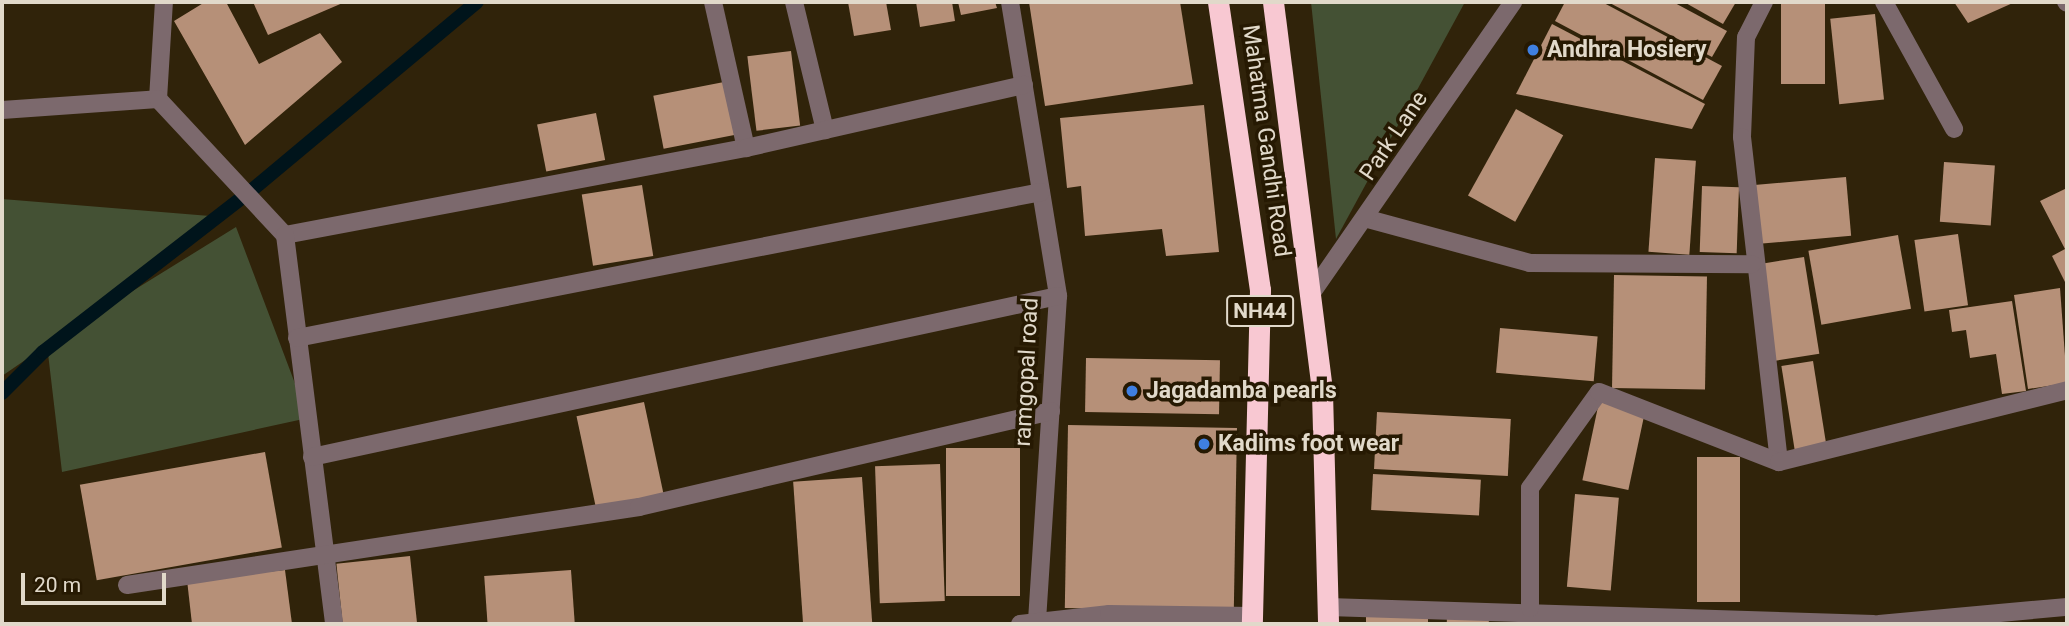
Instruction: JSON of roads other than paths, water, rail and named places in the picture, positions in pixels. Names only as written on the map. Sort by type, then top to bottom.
[{"type":"highway","name":"Mahatma Gandhi Road","points":[[1219,2],[1260,290],[1252,620]]},
{"type":"highway","name":"Mahatma Gandhi Road","points":[[1273,2],[1322,392],[1328,615]]},
{"type":"street","points":[[164,2],[158,99],[221,162],[278,228],[297,338],[334,624]]},
{"type":"street","points":[[713,2],[746,148]]},
{"type":"street","points":[[794,2],[825,130]]},
{"type":"street","name":"ramgopal road","points":[[1010,2],[1058,296],[1051,411],[1029,623]]},
{"type":"street","name":"Park Lane","points":[[1311,294],[1368,219],[1513,2]]},
{"type":"street","points":[[1764,2],[1746,37],[1742,137],[1752,264],[1779,462]]},
{"type":"street","points":[[1884,2],[1954,129]]},
{"type":"street","points":[[278,228],[746,148],[1024,85]]},
{"type":"street","points":[[2,110],[158,99]]},
{"type":"street","points":[[297,338],[1041,192]]},
{"type":"street","points":[[1368,219],[1530,263],[1752,264]]},
{"type":"street","points":[[312,457],[1058,296]]},
{"type":"street","points":[[1530,608],[1530,488],[1599,392],[1779,462],[2067,390]]},
{"type":"street","points":[[127,585],[639,507],[1051,411]]},
{"type":"street","points":[[1880,624],[1987,620],[2067,607]]},
{"type":"street","points":[[1328,615],[1530,608],[1874,624]]},
{"type":"street","points":[[1029,623],[1109,614],[1252,620]]},
{"type":"waterway","points":[[2,393],[43,352],[252,190],[477,2]]},
{"type":"place","name":"Andhra Hosiery","points":[[1533,50]]},
{"type":"place","name":"Jagadamba pearls","points":[[1132,391]]},
{"type":"place","name":"Kadims foot wear","points":[[1204,444]]}]
